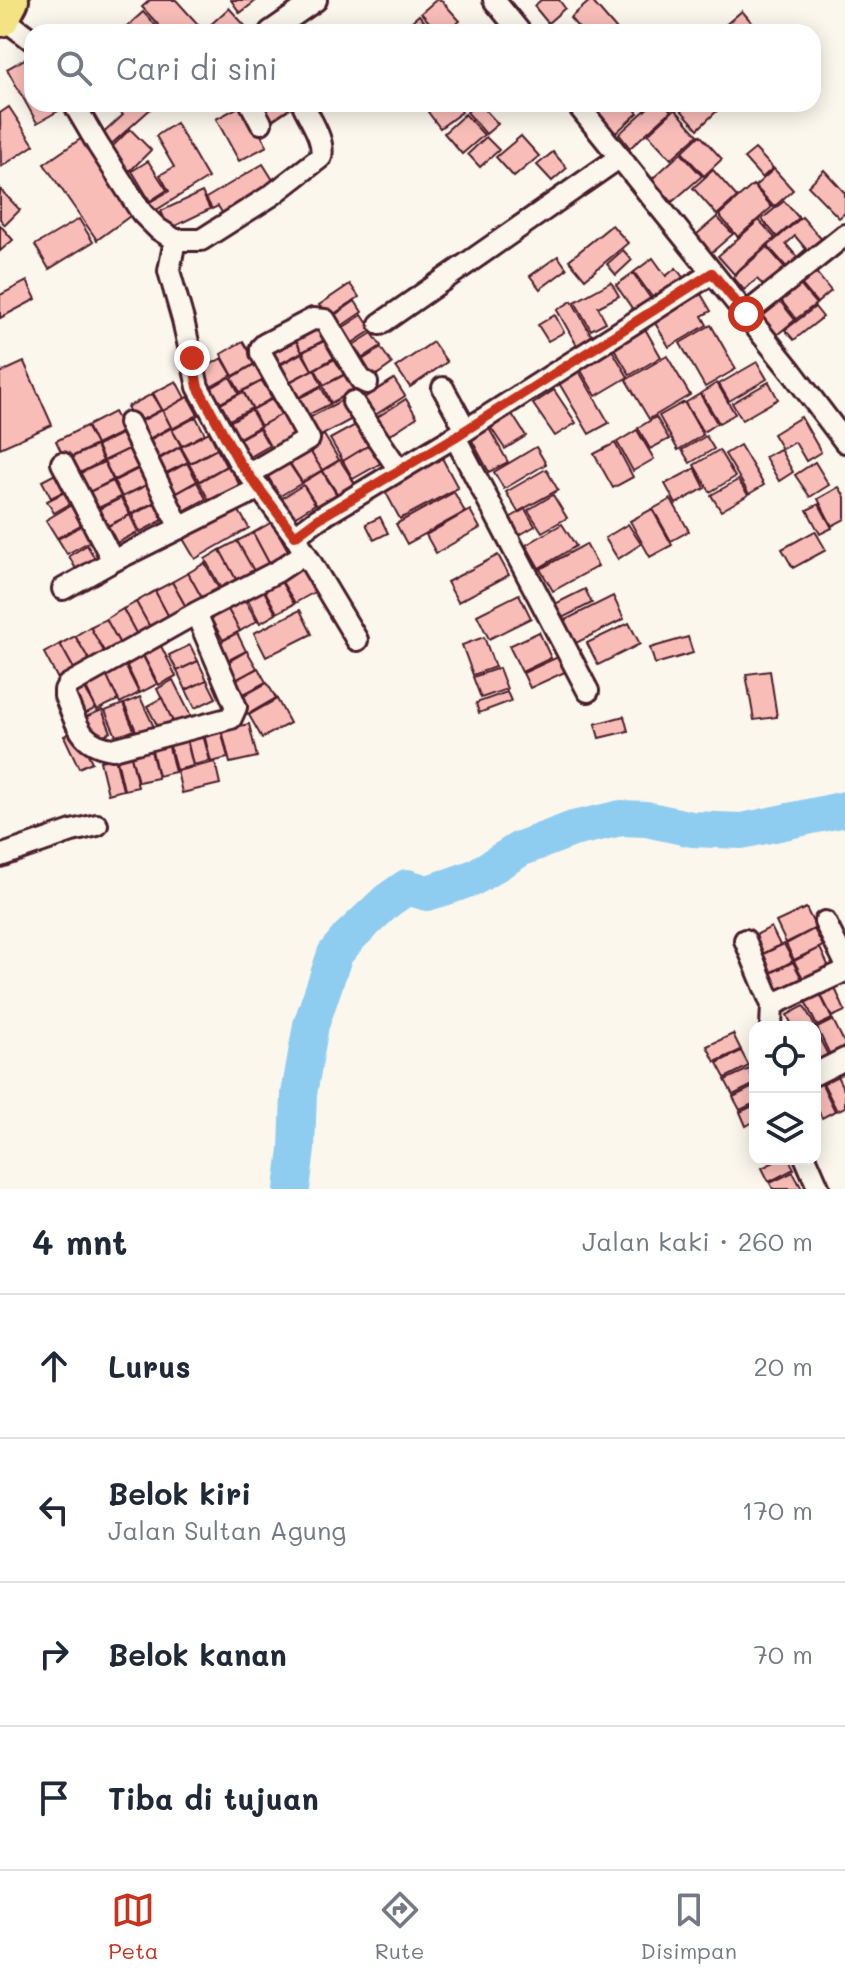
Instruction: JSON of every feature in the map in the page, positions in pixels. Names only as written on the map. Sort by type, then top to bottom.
[{"type":"highway","points":[[0,16],[9,0]]},
{"type":"street","points":[[282,24],[316,0]]},
{"type":"street","points":[[494,0],[514,24]]},
{"type":"street","points":[[0,16],[24,34]]},
{"type":"street","points":[[79,112],[142,213],[175,240],[201,240],[272,195],[321,157],[321,141],[307,112]]},
{"type":"street","points":[[255,112],[261,123]]},
{"type":"street","points":[[583,112],[845,442]]},
{"type":"street","points":[[380,324],[620,157]]},
{"type":"street","points":[[746,314],[845,235]]},
{"type":"street","points":[[175,240],[169,271],[198,387],[239,462],[300,544],[357,640]]},
{"type":"street","points":[[196,613],[236,707],[231,718],[113,749],[89,742],[81,733],[65,696],[68,685],[196,613],[278,571],[318,519],[712,273]]},
{"type":"street","points":[[63,589],[180,528],[255,481],[309,439],[261,353],[265,344],[313,319],[325,320],[361,380],[367,383]]},
{"type":"street","points":[[443,388],[460,433],[588,691]]},
{"type":"street","points":[[353,402],[399,470]]},
{"type":"street","points":[[129,423],[180,528]]},
{"type":"street","points":[[62,463],[113,561]]},
{"type":"street","points":[[0,856],[97,825]]},
{"type":"street","points":[[825,922],[845,962]]},
{"type":"street","points":[[745,940],[772,1005],[771,1021]]},
{"type":"street","points":[[772,1005],[845,971]]},
{"type":"street","points":[[821,1071],[845,1059]]},
{"type":"street","points":[[809,1165],[819,1189]]},
{"type":"building","points":[[150,0],[176,0],[198,24],[158,24],[142,7]]},
{"type":"building","points":[[231,0],[257,0],[240,13]]},
{"type":"building","points":[[436,0],[441,0],[460,21],[456,24],[431,24],[421,13]]},
{"type":"building","points":[[541,0],[559,0],[565,8],[548,23],[534,6]]},
{"type":"building","points":[[591,0],[612,24],[575,24],[570,18]]},
{"type":"building","points":[[229,8],[243,24],[211,24]]},
{"type":"building","points":[[742,11],[753,24],[727,24]]},
{"type":"building","points":[[143,12],[154,24],[130,24]]},
{"type":"building","points":[[419,15],[426,24],[409,24]]},
{"type":"building","points":[[24,59],[24,100],[7,69]]},
{"type":"building","points":[[9,107],[34,145],[1,167],[0,113]]},
{"type":"building","points":[[31,112],[57,112],[37,123]]},
{"type":"building","points":[[120,112],[147,112],[106,149],[97,139],[123,115]]},
{"type":"building","points":[[229,112],[248,112],[267,146],[239,161],[216,119]]},
{"type":"building","points":[[261,112],[284,112],[268,123]]},
{"type":"building","points":[[428,112],[462,112],[440,128]]},
{"type":"building","points":[[467,112],[487,112],[498,124],[486,134]]},
{"type":"building","points":[[587,112],[637,112],[638,113],[610,138]]},
{"type":"building","points":[[643,112],[670,112],[630,148],[619,134]]},
{"type":"building","points":[[672,112],[678,112],[698,135],[671,159],[648,134]]},
{"type":"building","points":[[683,112],[716,112],[698,129]]},
{"type":"building","points":[[465,114],[484,135],[462,154],[444,133]]},
{"type":"building","points":[[176,123],[208,178],[153,212],[148,203],[169,191],[160,175],[174,167],[156,136]]},
{"type":"building","points":[[130,129],[151,150],[130,171],[109,150]]},
{"type":"building","points":[[700,135],[722,159],[704,176],[682,152]]},
{"type":"building","points":[[85,136],[137,211],[97,240],[44,164]]},
{"type":"building","points":[[521,136],[539,156],[514,177],[496,157]]},
{"type":"building","points":[[486,137],[499,150],[480,167],[468,154]]},
{"type":"building","points":[[755,149],[773,168],[762,178],[744,158]]},
{"type":"building","points":[[553,152],[567,168],[552,181],[537,165]]},
{"type":"building","points":[[681,153],[702,176],[672,202],[652,179]]},
{"type":"building","points":[[148,161],[167,190],[150,201],[132,171]]},
{"type":"building","points":[[263,164],[278,188],[226,219],[218,206],[212,209],[206,198]]},
{"type":"building","points":[[774,169],[793,190],[774,207],[755,186]]},
{"type":"building","points":[[713,170],[737,197],[717,215],[693,188]]},
{"type":"building","points":[[824,170],[845,193],[845,213],[839,218],[808,186]]},
{"type":"building","points":[[753,185],[772,207],[738,237],[719,215]]},
{"type":"building","points":[[0,189],[20,210],[5,225],[0,219]]},
{"type":"building","points":[[202,192],[210,209],[169,229],[161,211]]},
{"type":"building","points":[[784,201],[799,218],[777,237],[762,219]]},
{"type":"building","points":[[717,217],[733,234],[705,258],[690,240]]},
{"type":"building","points":[[802,217],[824,242],[790,271],[768,246]],"holes":[[[795,236],[806,249],[797,257],[786,244]]]},
{"type":"building","points":[[79,219],[93,242],[49,269],[35,245]]},
{"type":"building","points":[[759,220],[775,238],[734,274],[718,256]]},
{"type":"building","points":[[0,225],[13,240],[0,251]]},
{"type":"building","points":[[612,225],[628,243],[585,279],[569,260]]},
{"type":"building","points":[[767,247],[788,271],[767,289],[757,279],[744,290],[733,277]]},
{"type":"building","points":[[623,250],[632,260],[616,275],[607,264]]},
{"type":"building","points":[[558,256],[567,269],[540,289],[530,276]]},
{"type":"building","points":[[653,258],[666,276],[676,268],[685,280],[655,301],[634,272]]},
{"type":"building","points":[[811,266],[831,291],[817,303],[796,278]]},
{"type":"building","points":[[633,273],[651,299],[634,311],[616,285]]},
{"type":"building","points":[[795,279],[816,304],[796,319],[776,294]]},
{"type":"building","points":[[27,281],[36,299],[0,318],[0,295]]},
{"type":"building","points":[[611,282],[619,296],[598,307],[606,322],[591,330],[575,302]]},
{"type":"building","points":[[350,284],[359,297],[328,318],[319,305]]},
{"type":"building","points":[[698,289],[711,311],[702,316],[707,325],[669,347],[651,316]]},
{"type":"building","points":[[775,295],[795,320],[773,338],[753,313]]},
{"type":"building","points":[[355,301],[362,312],[337,329],[329,319]]},
{"type":"building","points":[[572,301],[594,340],[579,349],[557,310]]},
{"type":"building","points":[[815,307],[823,317],[794,340],[785,330]]},
{"type":"building","points":[[362,315],[372,330],[346,347],[336,332]]},
{"type":"building","points":[[555,315],[564,332],[548,341],[538,325]]},
{"type":"building","points":[[318,321],[328,338],[302,352],[293,334]]},
{"type":"building","points":[[711,325],[736,369],[705,387],[680,343]]},
{"type":"building","points":[[644,327],[661,357],[630,375],[612,345]]},
{"type":"building","points":[[372,333],[381,346],[358,361],[350,347]]},
{"type":"building","points":[[293,335],[302,352],[274,367],[265,350]]},
{"type":"building","points":[[328,339],[337,356],[312,370],[303,352]]},
{"type":"building","points":[[243,341],[256,363],[233,376],[221,354]]},
{"type":"building","points":[[433,342],[447,362],[410,387],[396,367]]},
{"type":"building","points":[[608,343],[628,377],[596,396],[576,362]]},
{"type":"building","points":[[381,348],[392,364],[371,379],[359,362]]},
{"type":"building","points":[[302,353],[312,370],[283,385],[275,368]]},
{"type":"building","points":[[667,356],[690,395],[649,419],[626,380]]},
{"type":"building","points":[[339,357],[347,373],[324,385],[315,369]]},
{"type":"building","points":[[222,358],[232,375],[205,390],[196,373]]},
{"type":"building","points":[[24,362],[52,425],[0,448],[0,373]]},
{"type":"building","points":[[757,362],[767,379],[729,401],[719,384]]},
{"type":"building","points":[[255,364],[264,380],[240,392],[232,378]]},
{"type":"building","points":[[576,366],[609,423],[589,434],[556,378]]},
{"type":"building","points":[[314,369],[322,385],[292,401],[284,385]]},
{"type":"building","points":[[348,373],[357,389],[331,403],[323,386]]},
{"type":"building","points":[[230,377],[239,393],[215,406],[206,391]]},
{"type":"building","points":[[394,379],[405,396],[372,417],[361,400]]},
{"type":"building","points":[[176,381],[185,398],[163,411],[153,393]]},
{"type":"building","points":[[262,381],[272,398],[253,409],[243,391]]},
{"type":"building","points":[[769,382],[778,399],[742,420],[732,403]]},
{"type":"building","points":[[717,383],[735,414],[719,423],[701,393]]},
{"type":"building","points":[[321,387],[330,404],[302,418],[293,401]]},
{"type":"building","points":[[554,390],[576,423],[555,436],[533,404]]},
{"type":"building","points":[[243,392],[252,408],[222,424],[213,408]]},
{"type":"building","points":[[152,394],[161,410],[136,423],[127,407]]},
{"type":"building","points":[[700,394],[717,423],[703,432],[685,403]]},
{"type":"building","points":[[188,397],[198,415],[172,429],[163,411]]},
{"type":"building","points":[[272,399],[281,415],[261,426],[252,410]]},
{"type":"building","points":[[406,399],[417,417],[388,436],[376,418]]},
{"type":"building","points":[[342,400],[352,419],[319,437],[309,418]]},
{"type":"building","points":[[684,402],[703,435],[678,450],[659,416]]},
{"type":"building","points":[[162,410],[171,427],[145,441],[136,424]]},
{"type":"building","points":[[251,410],[260,426],[237,439],[228,423]]},
{"type":"building","points":[[510,411],[526,436],[505,449],[489,425]]},
{"type":"building","points":[[114,412],[124,431],[96,445],[87,426]]},
{"type":"building","points":[[286,412],[298,433],[271,448],[259,427]]},
{"type":"building","points":[[196,417],[205,434],[182,446],[172,430]]},
{"type":"building","points":[[656,417],[669,439],[650,449],[638,428]]},
{"type":"building","points":[[801,417],[821,452],[806,461],[795,442],[782,449],[773,434]]},
{"type":"building","points":[[359,423],[371,444],[343,461],[330,439]]},
{"type":"building","points":[[487,425],[508,462],[489,472],[469,435]]},
{"type":"building","points":[[86,426],[96,445],[65,460],[56,441]]},
{"type":"building","points":[[171,428],[181,446],[152,462],[142,444]]},
{"type":"building","points":[[259,428],[269,446],[245,460],[234,442]]},
{"type":"building","points":[[637,430],[654,459],[633,471],[617,442]]},
{"type":"building","points":[[209,432],[217,448],[190,463],[181,447]]},
{"type":"building","points":[[123,433],[131,448],[104,461],[97,446]]},
{"type":"building","points":[[324,435],[339,460],[322,470],[307,446]]},
{"type":"building","points":[[706,436],[714,449],[690,463],[682,450]]},
{"type":"building","points":[[615,443],[633,477],[613,488],[594,454]]},
{"type":"building","points":[[371,444],[381,463],[353,479],[343,461]]},
{"type":"building","points":[[306,445],[322,470],[302,482],[286,457]]},
{"type":"building","points":[[740,445],[764,485],[749,494],[725,454]]},
{"type":"building","points":[[96,446],[103,461],[74,476],[66,460]]},
{"type":"building","points":[[180,447],[188,462],[162,475],[155,462]]},
{"type":"building","points":[[536,447],[546,464],[504,489],[494,472]]},
{"type":"building","points":[[131,448],[140,467],[114,480],[104,461]]},
{"type":"building","points":[[217,449],[226,466],[199,481],[189,464]]},
{"type":"building","points":[[780,449],[793,472],[779,481],[765,457]]},
{"type":"building","points":[[719,450],[735,477],[710,492],[694,465]]},
{"type":"building","points":[[442,458],[458,488],[400,519],[384,489]]},
{"type":"building","points":[[286,459],[302,483],[280,496],[265,472]]},
{"type":"building","points":[[340,460],[357,487],[340,498],[323,471]]},
{"type":"building","points":[[104,462],[113,480],[83,495],[74,476]]},
{"type":"building","points":[[815,462],[829,485],[810,497],[795,475]]},
{"type":"building","points":[[187,463],[197,481],[170,496],[160,478]]},
{"type":"building","points":[[229,465],[240,486],[210,502],[199,482]]},
{"type":"building","points":[[140,468],[148,484],[122,497],[114,481]]},
{"type":"building","points":[[695,468],[705,488],[676,504],[665,484]]},
{"type":"building","points":[[546,469],[558,490],[518,512],[506,492]]},
{"type":"building","points":[[322,471],[337,495],[318,507],[302,483]]},
{"type":"building","points":[[59,472],[68,489],[51,498],[42,481]]},
{"type":"building","points":[[738,480],[748,495],[721,511],[711,495]]},
{"type":"building","points":[[113,481],[121,497],[94,510],[85,494]]},
{"type":"building","points":[[197,482],[206,499],[182,512],[174,495]]},
{"type":"building","points":[[147,485],[155,502],[131,514],[122,497]]},
{"type":"building","points":[[303,485],[315,504],[294,517],[282,498]]},
{"type":"building","points":[[839,487],[845,497],[845,519],[832,526],[818,499]]},
{"type":"building","points":[[67,491],[73,502],[54,513],[47,501]]},
{"type":"building","points":[[454,492],[465,512],[407,544],[396,524]]},
{"type":"building","points":[[553,495],[567,518],[542,532],[528,510]]},
{"type":"building","points":[[121,498],[130,515],[101,529],[93,512]]},
{"type":"building","points":[[671,499],[689,531],[671,541],[653,509]]},
{"type":"building","points":[[155,503],[163,520],[140,532],[132,515]]},
{"type":"building","points":[[73,504],[84,523],[57,538],[46,520]]},
{"type":"building","points":[[819,504],[832,528],[820,534],[807,510]]},
{"type":"building","points":[[236,506],[249,528],[195,559],[182,537]]},
{"type":"building","points":[[525,509],[535,526],[518,536],[508,519]]},
{"type":"building","points":[[652,509],[672,545],[650,557],[630,521]]},
{"type":"building","points":[[470,510],[480,528],[436,553],[426,535]]},
{"type":"building","points":[[130,515],[138,532],[109,547],[100,530]]},
{"type":"building","points":[[380,517],[388,533],[374,540],[366,524]]},
{"type":"building","points":[[272,522],[290,554],[270,565],[253,533]]},
{"type":"building","points":[[562,524],[576,546],[539,568],[526,545]]},
{"type":"building","points":[[628,524],[641,544],[618,559],[605,538]]},
{"type":"building","points":[[83,525],[92,540],[67,554],[58,539]]},
{"type":"building","points":[[815,531],[826,550],[793,568],[782,549]]},
{"type":"building","points":[[253,533],[270,565],[255,573],[237,541]]},
{"type":"building","points":[[237,541],[255,573],[238,583],[220,550]]},
{"type":"building","points":[[586,544],[598,566],[553,591],[540,569]]},
{"type":"building","points":[[87,545],[96,560],[77,571],[69,556]]},
{"type":"building","points":[[220,550],[238,583],[222,591],[205,559]]},
{"type":"building","points":[[498,555],[509,575],[458,602],[447,582]]},
{"type":"building","points":[[205,563],[220,591],[203,600],[188,573]]},
{"type":"building","points":[[304,567],[318,590],[295,603],[281,580]]},
{"type":"building","points":[[188,573],[203,600],[187,609],[172,582]]},
{"type":"building","points":[[280,580],[294,604],[277,613],[264,589]]},
{"type":"building","points":[[172,582],[187,609],[170,619],[155,591]]},
{"type":"building","points":[[263,589],[276,614],[260,623],[247,598]]},
{"type":"building","points":[[585,589],[592,603],[556,621],[549,607]]},
{"type":"building","points":[[155,591],[170,619],[151,629],[136,602]]},
{"type":"building","points":[[519,594],[531,618],[489,639],[477,615]]},
{"type":"building","points":[[613,596],[624,619],[568,647],[557,624]]},
{"type":"building","points":[[244,598],[257,621],[240,631],[227,608]]},
{"type":"building","points":[[136,602],[151,629],[138,637],[123,609]]},
{"type":"building","points":[[227,608],[240,631],[223,640],[210,617]]},
{"type":"building","points":[[123,609],[138,637],[121,646],[106,619]]},
{"type":"building","points":[[300,610],[312,634],[266,657],[254,633]]},
{"type":"building","points":[[106,619],[121,646],[106,655],[90,627]]},
{"type":"building","points":[[629,623],[640,644],[598,665],[587,643]]},
{"type":"building","points":[[90,627],[106,655],[91,663],[75,636]]},
{"type":"building","points":[[539,632],[551,658],[522,672],[509,646]]},
{"type":"building","points":[[237,633],[246,651],[223,663],[214,646]]},
{"type":"building","points":[[75,636],[91,663],[75,671],[60,644]]},
{"type":"building","points":[[484,637],[495,667],[473,675],[462,645]]},
{"type":"building","points":[[688,637],[693,653],[655,664],[650,648]]},
{"type":"building","points":[[60,644],[75,671],[59,681],[44,653]]},
{"type":"building","points":[[190,645],[198,661],[177,671],[169,655]]},
{"type":"building","points":[[161,646],[176,676],[159,685],[143,655]]},
{"type":"building","points":[[247,651],[257,668],[230,683],[221,666]]},
{"type":"building","points":[[143,656],[157,684],[140,693],[126,664]]},
{"type":"building","points":[[560,656],[567,671],[530,688],[523,673]]},
{"type":"building","points":[[198,661],[207,680],[186,690],[177,671]]},
{"type":"building","points":[[125,665],[139,693],[120,703],[106,674]]},
{"type":"building","points":[[258,668],[266,682],[238,697],[230,683]]},
{"type":"building","points":[[499,668],[507,689],[481,698],[473,677]]},
{"type":"building","points":[[770,671],[777,717],[754,720],[746,674]]},
{"type":"building","points":[[106,675],[118,700],[97,710],[85,686]]},
{"type":"building","points":[[173,680],[191,716],[174,724],[157,689]]},
{"type":"building","points":[[207,680],[216,698],[195,708],[186,690]]},
{"type":"building","points":[[267,683],[276,698],[248,714],[240,698]]},
{"type":"building","points":[[84,688],[96,708],[81,716],[70,695]]},
{"type":"building","points":[[507,692],[511,701],[479,713],[476,703]]},
{"type":"building","points":[[140,697],[154,727],[138,735],[124,704]]},
{"type":"building","points":[[162,698],[174,724],[160,731],[147,706]]},
{"type":"building","points":[[277,699],[290,723],[262,738],[249,715]]},
{"type":"building","points":[[123,704],[134,730],[117,738],[105,711]]},
{"type":"building","points":[[102,710],[111,732],[92,740],[83,718]]},
{"type":"building","points":[[624,716],[628,731],[599,738],[595,724]]},
{"type":"building","points":[[249,724],[257,757],[230,763],[222,730]]},
{"type":"building","points":[[76,730],[92,762],[79,768],[64,736]]},
{"type":"building","points":[[221,730],[228,758],[211,762],[204,734]]},
{"type":"building","points":[[203,735],[210,761],[193,765],[187,739]]},
{"type":"building","points":[[186,738],[193,766],[176,770],[169,742]]},
{"type":"building","points":[[168,743],[175,772],[158,776],[151,746]]},
{"type":"building","points":[[150,747],[158,778],[138,782],[130,752]]},
{"type":"building","points":[[130,752],[138,787],[124,790],[116,755]]},
{"type":"building","points":[[115,758],[123,790],[108,794],[100,761]]},
{"type":"building","points":[[215,762],[220,784],[182,793],[177,771]]},
{"type":"building","points":[[806,908],[816,928],[786,943],[776,922]]},
{"type":"building","points":[[771,927],[780,945],[759,956],[750,938]]},
{"type":"building","points":[[814,929],[823,946],[794,960],[786,944]]},
{"type":"building","points":[[784,944],[793,961],[764,976],[755,958]]},
{"type":"building","points":[[820,948],[829,967],[804,980],[794,961]]},
{"type":"building","points":[[793,962],[803,981],[772,996],[763,977]]},
{"type":"building","points":[[835,988],[845,1011],[832,1017],[821,995]]},
{"type":"building","points":[[820,994],[832,1019],[821,1024],[821,1021],[815,1021],[805,1001]]},
{"type":"building","points":[[804,1006],[812,1021],[790,1021],[787,1015]]},
{"type":"building","points":[[833,1020],[845,1050],[831,1057],[821,1036],[821,1026]]},
{"type":"building","points":[[733,1034],[741,1050],[715,1062],[707,1046]]},
{"type":"building","points":[[821,1042],[829,1057],[821,1061]]},
{"type":"building","points":[[741,1051],[749,1066],[725,1078],[717,1063]]},
{"type":"building","points":[[749,1069],[749,1087],[733,1095],[725,1080]]},
{"type":"building","points":[[836,1074],[845,1092],[845,1107],[837,1111],[822,1081]]},
{"type":"building","points":[[821,1082],[835,1111],[821,1116]]},
{"type":"building","points":[[749,1089],[749,1106],[740,1110],[733,1097]]},
{"type":"building","points":[[749,1108],[749,1124],[746,1126],[740,1112]]},
{"type":"building","points":[[792,1165],[794,1169],[769,1182],[762,1168]]},
{"type":"building","points":[[793,1172],[802,1189],[773,1189],[770,1183]]},
{"type":"waterway","points":[[292,1189],[299,1094],[311,1025],[335,954],[387,901],[407,887],[427,893],[450,886],[475,877],[520,849],[573,829],[621,818],[646,819],[692,829],[742,831],[845,809]]},
{"type":"route","points":[[192,358],[198,387],[239,462],[295,536],[712,273],[746,314]]}]
